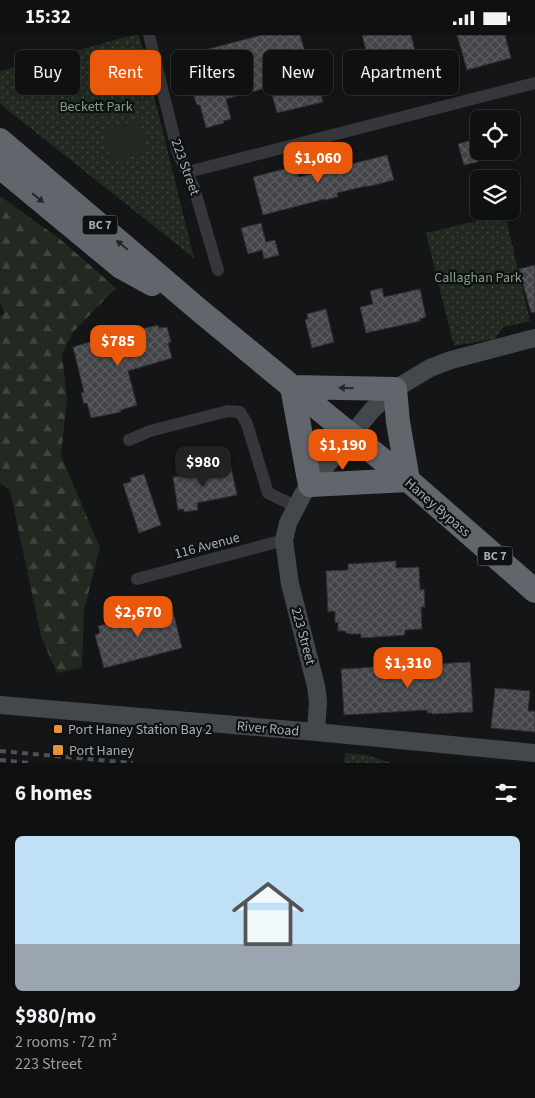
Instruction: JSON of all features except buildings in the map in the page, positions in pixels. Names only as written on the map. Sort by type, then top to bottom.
[{"type":"highway","name":"Haney Bypass","points":[[0,140],[200,311],[408,480],[535,591]]},
{"type":"highway","name":"Haney Bypass","points":[[0,167],[121,267],[200,311]]},
{"type":"highway","points":[[292,387],[395,389],[398,422],[408,480],[310,485],[292,387]]},
{"type":"street","name":"223 Street","points":[[149,35],[178,153],[188,171],[218,270]]},
{"type":"street","points":[[188,171],[535,83]]},
{"type":"street","points":[[284,540],[295,506],[310,485],[372,410],[395,389],[430,368],[452,360],[535,338]]},
{"type":"street","points":[[129,440],[150,431],[228,411],[240,412],[248,424],[268,493],[295,506]]},
{"type":"street","name":"223 Street","points":[[284,540],[290,584],[316,686],[318,701],[316,732]]},
{"type":"street","name":"116 Avenue","points":[[137,579],[284,540]]},
{"type":"street","name":"River Road","points":[[0,705],[535,753]]},
{"type":"green space","name":"Beckett Park","points":[[139,35],[143,50],[90,50],[90,95],[154,95],[194,258],[0,104],[0,71],[15,67],[15,95],[80,95],[80,50],[78,50]]},
{"type":"green space","points":[[138,120],[147,152],[111,161],[103,130]]},
{"type":"green space","points":[[0,196],[60,239],[116,288],[73,332],[62,355],[67,399],[61,455],[100,548],[84,610],[82,668],[57,673],[41,636],[10,490],[0,483],[0,316],[4,314],[0,302]]},
{"type":"green space","name":"Callaghan Park","points":[[480,220],[506,220],[530,321],[503,327],[495,339],[454,346],[426,233]]},
{"type":"green space","points":[[345,753],[367,755],[391,763],[344,763]]},
{"type":"railway","points":[[0,751],[133,763]]},
{"type":"railway","points":[[0,760],[30,763]]},
{"type":"place","name":"Port Haney Station Bay 2","points":[[58,729]]},
{"type":"place","name":"Port Haney","points":[[58,750]]}]
